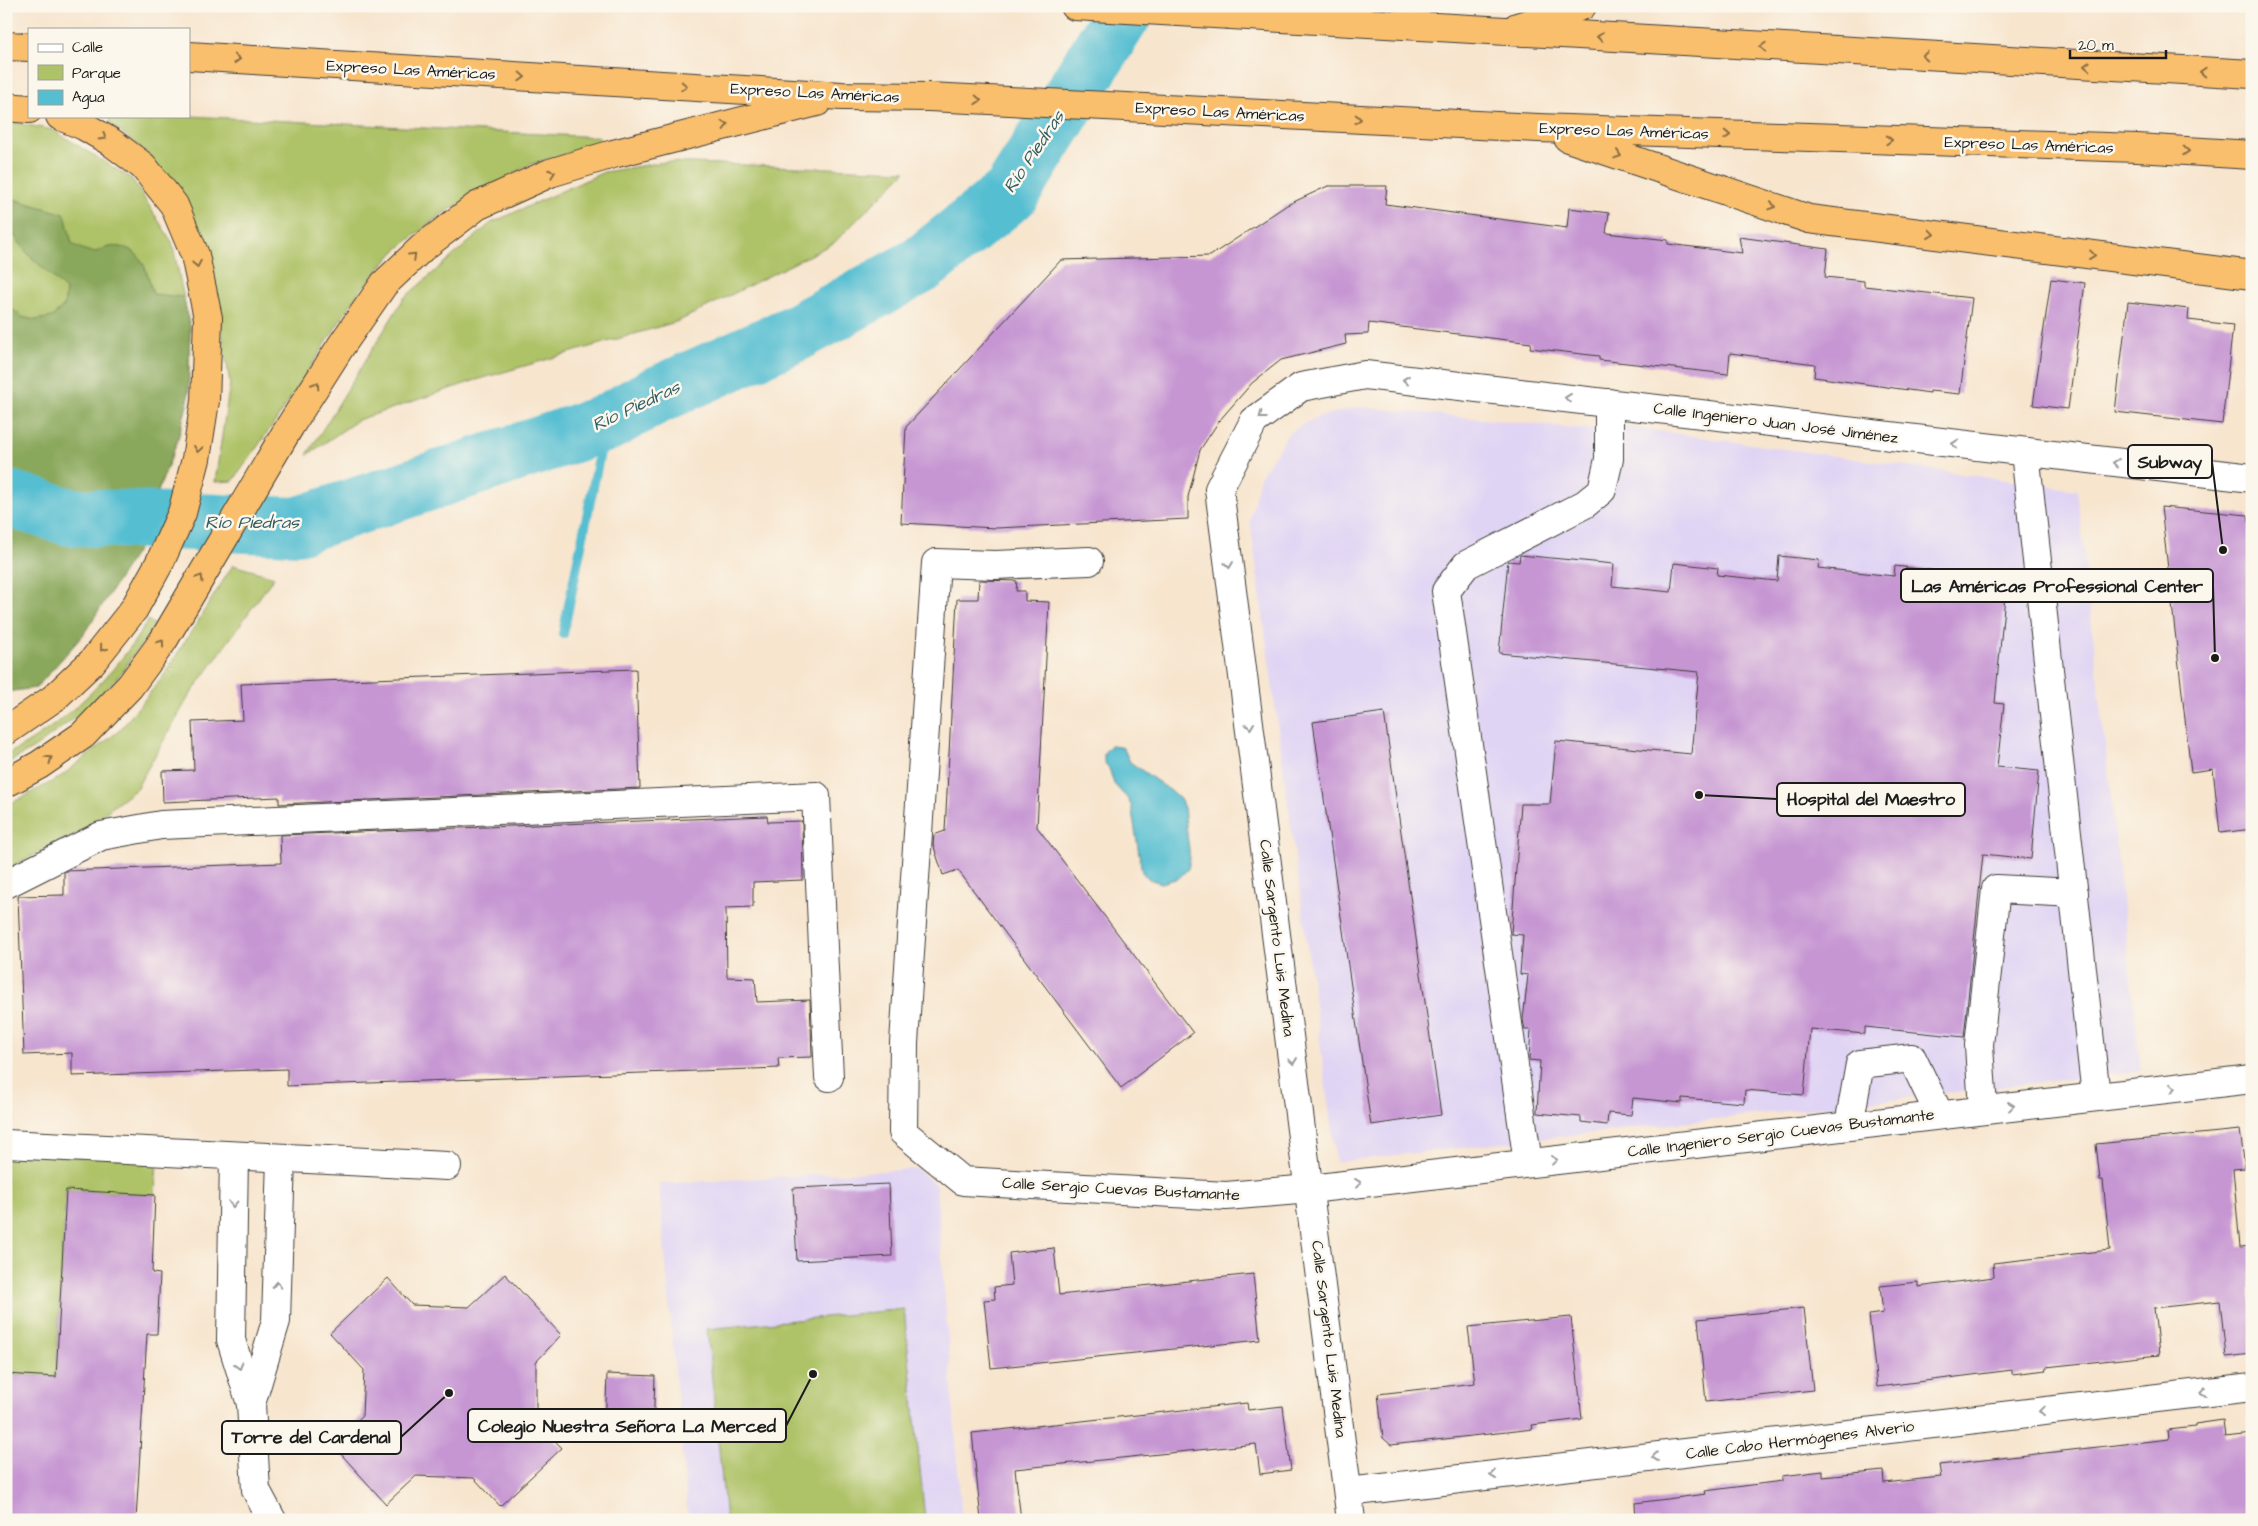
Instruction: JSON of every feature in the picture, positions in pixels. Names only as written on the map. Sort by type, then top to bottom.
[{"type":"highway","points":[[1075,6],[2252,74]]},
{"type":"highway","points":[[1503,32],[1582,6]]},
{"type":"highway","points":[[6,46],[28,47]]},
{"type":"highway","name":"Expreso Las Américas","points":[[190,56],[842,96],[929,97],[1538,128],[2137,148],[2252,155]]},
{"type":"highway","points":[[6,783],[39,765],[83,735],[130,686],[175,620],[290,426],[341,346],[384,284],[422,248],[477,206],[550,173],[613,154],[842,96]]},
{"type":"highway","points":[[6,107],[28,109]]},
{"type":"highway","points":[[6,730],[54,698],[92,662],[134,610],[160,562],[182,513],[196,459],[205,401],[208,318],[196,255],[174,206],[143,166],[91,130],[64,118]]},
{"type":"highway","points":[[1538,128],[1809,219],[2252,275]]},
{"type":"street","name":"Calle Ingeniero Juan José Jiménez","points":[[1301,387],[1365,375],[2252,478]]},
{"type":"street","name":"Calle Sargento Luis Medina","points":[[1301,387],[1254,421],[1219,490],[1351,1520]]},
{"type":"street","points":[[1528,1163],[1446,591],[1466,565],[1585,504],[1602,490],[1608,459],[1609,403]]},
{"type":"street","points":[[2025,452],[2096,1096]]},
{"type":"street","name":"Calle Sergio Cuevas Bustamante","points":[[1089,561],[995,565],[936,563],[905,1033],[903,1132],[962,1181],[1226,1196],[1310,1189]]},
{"type":"street","points":[[6,884],[102,836],[161,825],[816,796],[829,1077]]},
{"type":"street","points":[[1983,1110],[1979,1045],[1996,889],[2074,893]]},
{"type":"street","points":[[1848,1125],[1860,1064],[1912,1058],[1939,1114]]},
{"type":"street","name":"Calle Ingeniero Sergio Cuevas Bustamante","points":[[1310,1189],[1939,1114],[2252,1079]]},
{"type":"street","points":[[6,1144],[447,1166]]},
{"type":"street","points":[[234,1156],[231,1340],[251,1404],[256,1490],[272,1520]]},
{"type":"street","points":[[251,1404],[276,1321],[281,1158]]},
{"type":"street","name":"Calle Cabo Hermógenes Alverio","points":[[1348,1492],[2252,1387]]},
{"type":"shaded area","points":[[1360,407],[1583,429],[1629,427],[2077,490],[2141,1071],[1336,1162],[1250,519],[1260,477],[1289,433],[1317,417]]},
{"type":"shaded area","points":[[917,1169],[936,1185],[962,1520],[688,1520],[659,1184]]},
{"type":"green space","points":[[190,116],[599,137],[602,144],[531,164],[440,215],[394,252],[358,293],[275,422],[233,481],[215,482],[230,383],[211,268],[148,154],[110,123],[109,118],[190,118]]},
{"type":"green space","points":[[6,121],[53,130],[132,179],[172,242],[190,327],[188,401],[177,442],[153,504],[134,512],[90,511],[6,492]]},
{"type":"green space","points":[[665,162],[906,171],[834,243],[679,321],[473,381],[358,420],[307,455],[404,298],[491,223],[604,172]]},
{"type":"green space","points":[[6,197],[65,214],[72,244],[83,249],[94,252],[109,247],[129,249],[136,254],[145,267],[153,294],[183,297],[190,327],[188,401],[177,442],[153,504],[134,512],[90,511],[6,492],[6,304],[22,317],[36,320],[52,317],[64,306],[66,290],[28,254],[14,235],[6,229]]},
{"type":"green space","points":[[6,508],[41,519],[89,527],[113,526],[136,530],[145,538],[83,635],[36,688],[6,692]]},
{"type":"green space","points":[[233,565],[274,577],[188,698],[136,789],[80,832],[6,869],[6,806],[59,778],[120,730],[162,678]]},
{"type":"green space","points":[[148,620],[156,626],[130,659],[124,670],[89,707],[34,748],[6,764],[6,755],[47,730],[104,679],[121,660]]},
{"type":"green space","points":[[6,1152],[157,1160],[155,1195],[66,1190],[56,1377],[6,1374]]},
{"type":"green space","points":[[904,1309],[925,1520],[726,1520],[707,1329]]},
{"type":"water","points":[[1111,745],[1120,746],[1124,749],[1130,762],[1180,799],[1184,808],[1190,859],[1188,869],[1179,878],[1162,883],[1148,879],[1142,872],[1131,805],[1114,784],[1109,768],[1104,762],[1104,753]]},
{"type":"building","points":[[1328,186],[1387,186],[1385,204],[1567,228],[1569,208],[1609,213],[1606,233],[1668,240],[1668,244],[1742,253],[1739,237],[1828,249],[1825,277],[1864,281],[1864,286],[1972,298],[1960,394],[1930,391],[1930,393],[1814,377],[1815,364],[1730,353],[1728,374],[1599,360],[1599,356],[1530,348],[1531,343],[1369,323],[1368,334],[1345,335],[1346,344],[1281,360],[1252,383],[1219,421],[1200,450],[1188,497],[1188,519],[996,528],[901,523],[906,427],[1061,260],[1210,256],[1287,205]]},
{"type":"building","points":[[2051,279],[2085,283],[2068,409],[2033,405]]},
{"type":"building","points":[[2128,302],[2189,309],[2188,320],[2233,325],[2222,424],[2115,412]]},
{"type":"building","points":[[2161,507],[2248,515],[2252,546],[2252,829],[2220,833],[2213,769],[2191,772]]},
{"type":"building","points":[[1520,555],[1614,564],[1612,586],[1671,592],[1674,563],[1718,568],[1717,575],[1777,581],[1779,556],[1819,560],[1818,568],[1894,576],[1895,566],[1947,572],[1946,591],[2005,596],[1995,703],[2004,704],[1997,767],[2039,771],[2031,859],[1983,854],[1964,1037],[1865,1027],[1865,1034],[1810,1029],[1804,1095],[1745,1090],[1744,1103],[1682,1098],[1682,1103],[1633,1098],[1631,1115],[1608,1113],[1607,1125],[1581,1122],[1581,1117],[1537,1113],[1540,1061],[1529,1060],[1531,1030],[1525,1030],[1523,1020],[1528,975],[1520,974],[1523,935],[1511,934],[1521,804],[1550,804],[1556,741],[1691,754],[1699,672],[1499,653],[1508,561],[1519,562]]},
{"type":"building","points":[[979,580],[1017,581],[1016,591],[1025,591],[1025,601],[1049,602],[1037,827],[1193,1033],[1121,1088],[958,870],[943,875],[933,844],[934,835],[945,831],[957,599],[978,599]]},
{"type":"building","points":[[636,669],[640,788],[279,804],[279,797],[163,802],[162,771],[194,770],[192,722],[243,720],[241,684]]},
{"type":"building","points":[[1384,712],[1441,1115],[1371,1125],[1313,722]]},
{"type":"building","points":[[767,816],[768,822],[802,821],[803,880],[753,882],[753,907],[726,908],[727,977],[755,978],[757,1002],[810,1000],[812,1057],[778,1058],[779,1068],[287,1086],[287,1069],[72,1076],[72,1053],[24,1055],[18,896],[64,895],[64,872],[66,871],[281,863],[280,835]]},
{"type":"building","points":[[2240,1130],[2245,1168],[2233,1169],[2240,1247],[2252,1246],[2252,1354],[2226,1357],[2220,1301],[2154,1308],[2159,1355],[2046,1367],[2047,1370],[2012,1374],[2012,1370],[1877,1387],[1869,1315],[1883,1313],[1880,1286],[1918,1282],[1918,1287],[1994,1277],[1993,1263],[2110,1250],[2103,1180],[2100,1180],[2096,1144]]},
{"type":"building","points":[[889,1184],[892,1256],[797,1261],[793,1188]]},
{"type":"building","points":[[66,1190],[155,1195],[152,1273],[160,1274],[157,1334],[147,1334],[136,1520],[52,1520],[6,1517],[6,1374],[56,1377]]},
{"type":"building","points":[[1054,1248],[1059,1295],[1253,1274],[1260,1340],[991,1368],[984,1300],[995,1299],[994,1287],[1012,1285],[1009,1253]]},
{"type":"building","points":[[505,1274],[561,1335],[536,1362],[536,1421],[562,1448],[500,1506],[474,1478],[416,1476],[386,1504],[332,1444],[362,1416],[364,1370],[330,1333],[388,1278],[412,1305],[469,1307]]},
{"type":"building","points":[[1804,1308],[1813,1390],[1706,1402],[1698,1319]]},
{"type":"building","points":[[1571,1317],[1582,1419],[1532,1425],[1533,1429],[1391,1445],[1383,1438],[1378,1394],[1475,1383],[1468,1327]]},
{"type":"building","points":[[607,1374],[655,1376],[653,1434],[605,1433]]},
{"type":"building","points":[[1247,1403],[1248,1410],[1283,1406],[1291,1470],[1260,1474],[1256,1444],[1015,1469],[1021,1520],[981,1520],[972,1433]]},
{"type":"building","points":[[2223,1420],[2225,1437],[2252,1434],[2252,1520],[1636,1520],[1635,1503],[1706,1494],[1705,1491],[1782,1481],[1782,1476],[1823,1471],[1823,1477],[1883,1471],[1884,1483],[1941,1477],[1939,1465],[2169,1439],[2168,1430],[2195,1427],[2195,1424]]},
{"type":"waterway","name":"Río Piedras","points":[[6,498],[70,517],[297,526],[606,423],[653,397],[796,333],[921,265],[1011,193],[1128,6]]},
{"type":"waterway","points":[[563,634],[606,423]]},
{"type":"place","name":"Subway","points":[[2223,550]]},
{"type":"place","name":"Las Américas Professional Center","points":[[2215,658]]},
{"type":"place","name":"Hospital del Maestro","points":[[1699,795]]},
{"type":"place","name":"Colegio Nuestra Señora La Merced","points":[[813,1374]]},
{"type":"place","name":"Torre del Cardenal","points":[[449,1393]]}]
